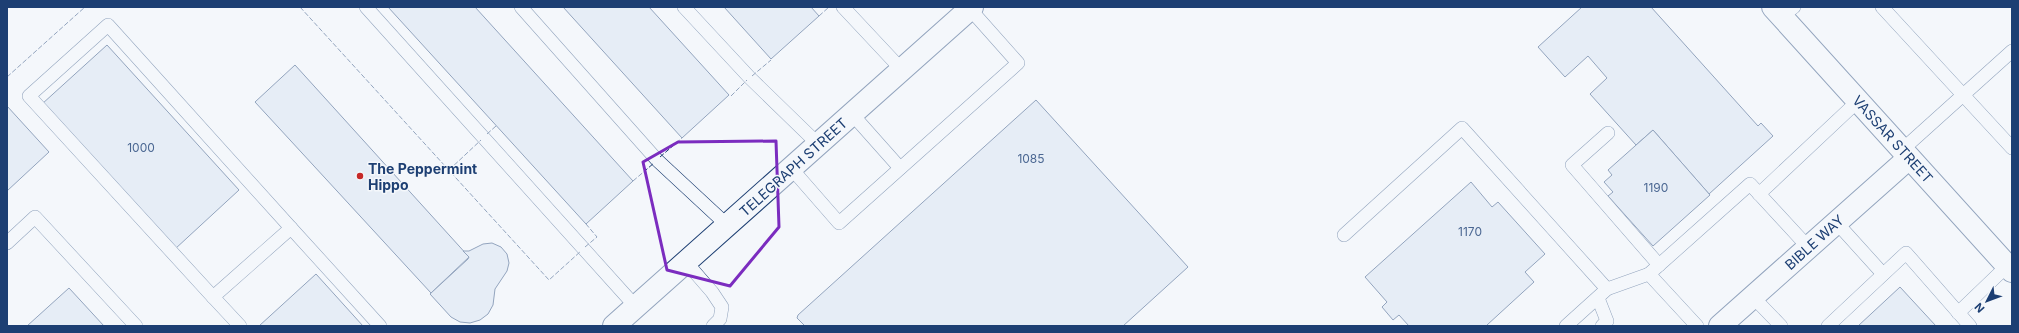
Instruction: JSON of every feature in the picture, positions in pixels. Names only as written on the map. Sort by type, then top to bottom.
[{"type":"street","name":"TELEGRAPH STREET","points":[[616,325],[971,8]]},
{"type":"street","name":"VASSAR STREET","points":[[1783,10],[1858,101],[2010,269]]},
{"type":"street","name":"BIBLE WAY","points":[[1720,326],[1836,222],[1906,154]]},
{"type":"lane","points":[[366,7],[636,307]]},
{"type":"lane","points":[[521,7],[657,160],[727,226]]},
{"type":"lane","points":[[684,7],[750,78],[818,144]]},
{"type":"lane","points":[[843,7],[902,70]]},
{"type":"lane","points":[[1882,7],[2012,148]]},
{"type":"lane","points":[[791,168],[839,223],[1018,63],[971,8]]},
{"type":"lane","points":[[240,326],[29,96],[108,25],[380,326]]},
{"type":"lane","points":[[1906,154],[1962,95],[2012,51]]},
{"type":"lane","points":[[1759,194],[1858,101]]},
{"type":"lane","points":[[852,114],[900,168]]},
{"type":"lane","points":[[1344,235],[1462,128],[1603,293],[1608,321],[1602,326]]},
{"type":"lane","points":[[1608,132],[1572,165],[1697,326]]},
{"type":"lane","points":[[1566,326],[1603,293],[1654,269],[1750,184],[1808,247]]},
{"type":"lane","points":[[7,243],[35,217],[136,326]]},
{"type":"lane","points":[[1836,222],[1883,274]]},
{"type":"lane","points":[[213,297],[291,228]]},
{"type":"lane","points":[[1828,326],[1906,252],[1970,326]]},
{"type":"lane","points":[[686,262],[712,292],[722,307],[720,319],[713,326]]},
{"type":"lane","points":[[1958,313],[2010,269]]},
{"type":"lane","points":[[1753,296],[1781,326]]},
{"type":"highlighted area","points":[[776,141],[779,227],[730,286],[667,270],[643,162],[678,142]]},
{"type":"building","points":[[388,7],[475,7],[633,181],[586,224]]},
{"type":"building","points":[[563,7],[649,7],[729,95],[682,138]]},
{"type":"building","points":[[724,7],[811,7],[819,16],[771,59]]},
{"type":"building","points":[[1582,7],[1651,7],[1758,126],[1761,123],[1773,136],[1709,194],[1653,130],[1636,145],[1590,94],[1607,78],[1588,56],[1565,77],[1538,47]]},
{"type":"building","points":[[107,45],[239,190],[175,249],[42,104]]},
{"type":"building","name":"The Peppermint Hippo","points":[[295,65],[469,257],[431,293],[255,102]]},
{"type":"building","points":[[1036,100],[1188,267],[1123,326],[805,326],[797,318],[798,315]]},
{"type":"building","points":[[7,106],[49,152],[7,191]]},
{"type":"building","points":[[1653,130],[1710,195],[1653,246],[1608,196],[1613,192],[1604,182],[1612,175],[1608,170]]},
{"type":"building","points":[[1471,182],[1492,207],[1498,202],[1545,254],[1525,272],[1534,282],[1487,325],[1488,326],[1409,326],[1399,315],[1393,320],[1382,307],[1387,302],[1365,277]]},
{"type":"building","points":[[492,243],[501,247],[507,254],[509,263],[507,271],[495,289],[493,305],[488,314],[480,320],[470,323],[460,322],[451,317],[430,294],[468,259],[469,257],[463,251],[469,251],[483,244]]},
{"type":"building","points":[[316,274],[363,326],[259,326]]},
{"type":"building","points":[[1900,287],[1936,326],[1858,326]]},
{"type":"building","points":[[69,288],[104,326],[27,326]]},
{"type":"fence","points":[[7,77],[85,7]]},
{"type":"fence","points":[[300,7],[549,280],[581,251]]},
{"type":"fence","points":[[819,16],[829,7]]},
{"type":"fence","points":[[752,76],[771,60]]},
{"type":"fence","points":[[731,96],[747,80]]},
{"type":"fence","points":[[487,134],[496,126]]},
{"type":"fence","points":[[660,157],[682,138]]},
{"type":"fence","points":[[449,170],[481,140]]},
{"type":"fence","points":[[633,181],[654,163]]},
{"type":"fence","points":[[585,247],[597,237],[586,224]]},
{"type":"place","name":"The Peppermint Hippo","points":[[360,176]]}]
